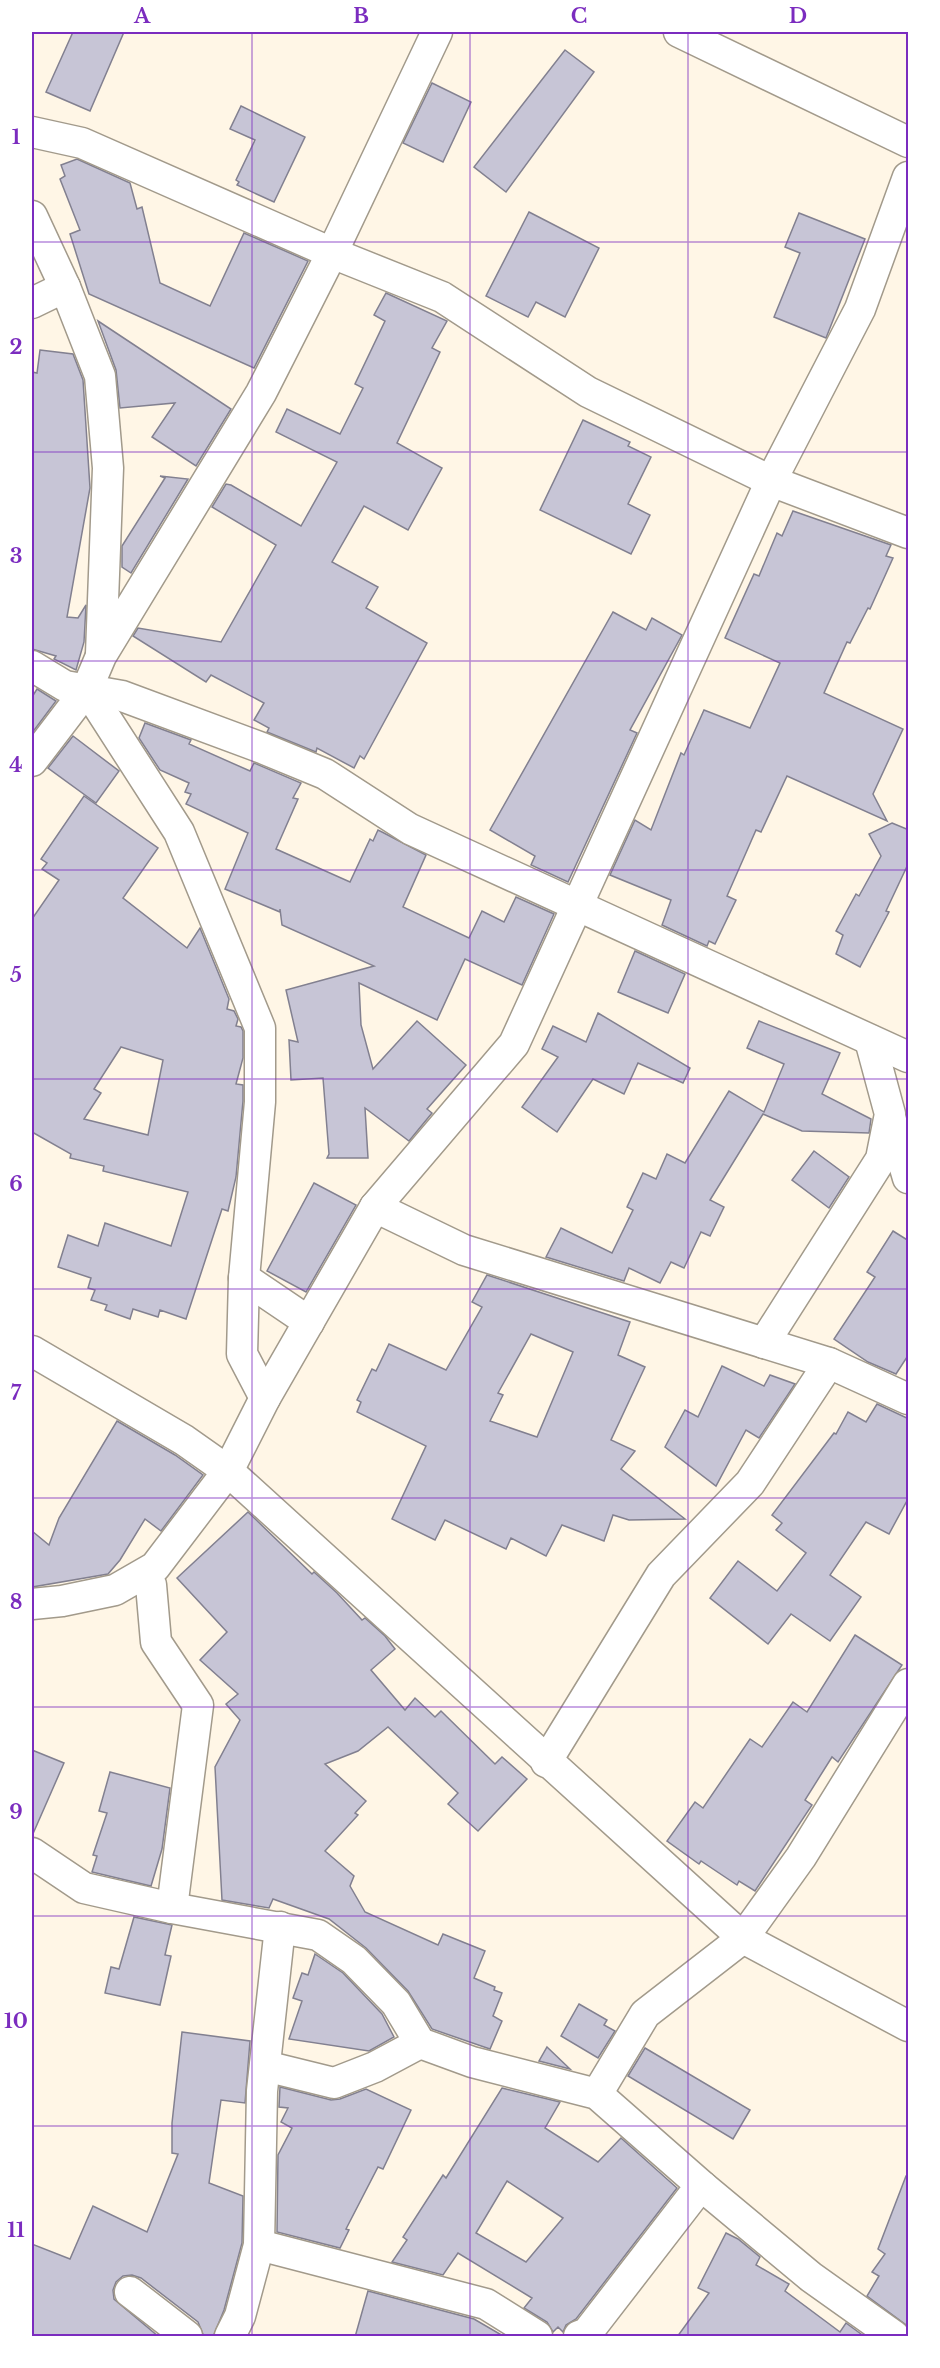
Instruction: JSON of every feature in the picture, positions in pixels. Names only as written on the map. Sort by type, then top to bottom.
[{"type":"street","points":[[32,761],[87,689],[101,656],[261,393],[332,253],[436,32]]},
{"type":"street","points":[[679,32],[909,142]]},
{"type":"street","points":[[32,132],[82,142],[332,253],[442,297],[588,392],[771,481],[909,533]]},
{"type":"street","points":[[32,1604],[62,1601],[115,1590],[155,1567],[228,1471],[265,1398],[375,1207],[514,1044],[771,481],[860,309],[909,177]]},
{"type":"street","points":[[32,216],[65,287],[100,376],[108,468],[101,656]]},
{"type":"street","points":[[32,303],[65,287]]},
{"type":"street","points":[[32,666],[65,686],[122,696],[325,774],[410,830],[909,1058]]},
{"type":"street","points":[[87,689],[178,832],[260,1028],[260,1102],[244,1278],[242,1354],[265,1398]]},
{"type":"street","points":[[870,1040],[909,1178]]},
{"type":"street","points":[[764,1343],[881,1159],[890,1114]]},
{"type":"street","points":[[375,1207],[465,1250],[829,1363],[909,1399]]},
{"type":"street","points":[[244,1278],[309,1322]]},
{"type":"street","points":[[32,1352],[184,1440],[228,1471],[546,1762],[743,1938],[909,2026]]},
{"type":"street","points":[[546,1762],[661,1575],[750,1483],[829,1363]]},
{"type":"street","points":[[145,1574],[151,1586],[156,1642],[198,1705],[172,1908]]},
{"type":"street","points":[[597,2094],[645,2014],[743,1938],[801,1857],[909,1684]]},
{"type":"street","points":[[32,1853],[84,1888],[172,1908],[318,1935],[354,1960],[396,2003],[420,2043],[472,2062],[597,2094],[811,2277],[889,2335]]},
{"type":"street","points":[[230,2337],[240,2316],[259,2245],[265,2066],[279,1926]]},
{"type":"street","points":[[265,2066],[334,2083],[375,2067],[420,2043]]},
{"type":"street","points":[[579,2337],[587,2333],[692,2197],[703,2187]]},
{"type":"street","points":[[259,2245],[486,2304],[537,2337]]},
{"type":"street","points":[[130,2292],[188,2337]]},
{"type":"building","points":[[73,32],[124,32],[90,111],[46,92]]},
{"type":"building","points":[[565,50],[594,72],[506,192],[474,167]]},
{"type":"building","points":[[432,83],[471,102],[443,162],[403,143]]},
{"type":"building","points":[[241,106],[305,137],[274,202],[237,185],[239,182],[236,180],[255,140],[230,129]]},
{"type":"building","points":[[77,159],[130,183],[137,209],[142,207],[160,283],[210,306],[244,233],[308,261],[254,368],[89,294],[70,234],[80,230],[60,179],[65,176],[61,165]]},
{"type":"building","points":[[529,212],[599,248],[565,317],[536,302],[528,317],[486,296]]},
{"type":"building","points":[[799,213],[865,239],[826,338],[774,317],[800,253],[785,247]]},
{"type":"building","points":[[386,293],[447,321],[432,348],[440,352],[397,443],[442,468],[408,530],[364,506],[332,562],[378,587],[366,608],[427,643],[364,759],[360,756],[354,768],[317,748],[316,752],[267,732],[269,728],[254,720],[264,703],[211,675],[206,682],[133,636],[138,628],[221,642],[276,545],[212,507],[226,484],[231,485],[301,526],[337,462],[276,432],[287,409],[340,434],[363,388],[355,384],[385,321],[374,315]]},
{"type":"building","points":[[98,321],[231,409],[196,466],[152,437],[175,403],[120,408],[116,370]]},
{"type":"building","points":[[40,350],[73,354],[83,380],[90,488],[67,617],[78,618],[86,605],[84,642],[76,670],[54,659],[56,656],[32,649],[32,372],[37,373]]},
{"type":"building","points":[[583,420],[630,442],[628,446],[651,457],[628,504],[650,515],[631,554],[540,510]]},
{"type":"building","points":[[160,476],[188,479],[131,573],[122,567],[122,546],[165,478]]},
{"type":"building","points":[[793,511],[891,545],[886,556],[893,558],[870,609],[868,608],[850,643],[847,642],[824,693],[903,729],[873,794],[887,821],[787,776],[761,832],[756,830],[727,896],[736,900],[715,944],[709,941],[707,946],[662,925],[671,900],[610,875],[635,820],[651,830],[681,753],[684,755],[704,710],[750,728],[780,663],[725,638],[754,574],[759,576],[777,533],[782,536]]},
{"type":"building","points":[[613,612],[646,630],[652,618],[682,635],[630,730],[637,733],[568,882],[531,865],[535,856],[490,830]]},
{"type":"building","points":[[37,689],[56,701],[32,733],[32,697]]},
{"type":"building","points":[[145,723],[191,740],[189,744],[250,771],[254,763],[301,783],[293,798],[298,799],[276,849],[350,882],[370,839],[373,841],[378,830],[426,855],[403,907],[469,938],[482,911],[504,922],[516,897],[554,914],[522,985],[465,959],[437,1020],[359,983],[361,1025],[373,1069],[417,1021],[466,1065],[427,1109],[432,1113],[409,1141],[365,1108],[368,1158],[327,1158],[329,1154],[323,1078],[291,1080],[289,1040],[298,1042],[286,990],[374,966],[282,925],[280,909],[280,912],[225,889],[248,833],[186,804],[191,794],[185,792],[189,783],[160,770],[139,738]]},
{"type":"building","points":[[73,736],[119,771],[96,803],[48,768]]},
{"type":"building","points":[[84,796],[158,848],[123,898],[187,948],[200,928],[229,999],[227,1009],[234,1011],[238,1019],[236,1026],[241,1027],[243,1031],[243,1058],[236,1084],[243,1085],[243,1101],[236,1177],[228,1211],[222,1209],[186,1319],[160,1310],[158,1317],[133,1309],[130,1319],[105,1310],[107,1305],[91,1300],[95,1290],[88,1288],[91,1278],[58,1267],[68,1235],[98,1246],[105,1223],[171,1246],[188,1192],[103,1171],[104,1166],[70,1158],[71,1154],[32,1132],[32,919],[59,880],[42,869],[47,863],[41,859]],"holes":[[[121,1047],[163,1060],[148,1135],[84,1119],[101,1093],[94,1089]]]},
{"type":"building","points":[[892,823],[909,830],[909,862],[886,911],[889,912],[860,967],[836,954],[843,935],[836,931],[856,894],[859,896],[881,856],[869,834]]},
{"type":"building","points":[[635,951],[685,974],[668,1013],[618,992]]},
{"type":"building","points":[[598,1013],[690,1068],[683,1083],[638,1063],[624,1094],[593,1079],[557,1132],[522,1107],[558,1057],[542,1049],[553,1026],[586,1042]]},
{"type":"building","points":[[759,1021],[840,1053],[822,1094],[871,1119],[869,1133],[802,1131],[763,1114],[710,1200],[724,1207],[710,1236],[701,1232],[684,1268],[671,1262],[660,1283],[629,1268],[624,1281],[546,1257],[561,1228],[612,1253],[633,1210],[627,1207],[643,1173],[656,1179],[667,1154],[685,1163],[729,1091],[764,1112],[784,1064],[747,1048]]},
{"type":"building","points":[[814,1151],[849,1177],[829,1208],[792,1180]]},
{"type":"building","points":[[314,1183],[356,1205],[306,1292],[267,1271]]},
{"type":"building","points":[[893,1231],[909,1241],[909,1354],[896,1374],[868,1362],[834,1339],[875,1277],[867,1272]]},
{"type":"building","points":[[487,1275],[630,1322],[618,1355],[645,1367],[611,1440],[635,1451],[621,1469],[685,1519],[629,1520],[613,1515],[604,1541],[562,1525],[546,1556],[511,1538],[506,1549],[445,1520],[435,1540],[392,1519],[426,1446],[357,1412],[361,1402],[357,1400],[372,1369],[376,1371],[389,1344],[446,1370],[482,1307],[472,1302]],"holes":[[[531,1334],[573,1352],[537,1437],[490,1421],[503,1395],[498,1393]]]},
{"type":"building","points":[[722,1366],[764,1386],[770,1375],[795,1384],[759,1438],[746,1430],[716,1486],[665,1447],[685,1410],[698,1417]]},
{"type":"building","points":[[877,1404],[909,1419],[909,1497],[889,1534],[866,1522],[830,1575],[861,1597],[830,1641],[791,1614],[768,1644],[710,1598],[738,1561],[777,1591],[806,1553],[776,1530],[782,1523],[772,1515],[834,1433],[836,1434],[848,1412],[866,1422]]},
{"type":"building","points":[[117,1421],[175,1455],[203,1475],[161,1531],[145,1519],[120,1560],[108,1574],[32,1587],[32,1531],[49,1545],[59,1518]]},
{"type":"building","points":[[248,1512],[312,1574],[314,1572],[337,1593],[362,1620],[365,1618],[385,1636],[395,1649],[371,1670],[405,1710],[415,1698],[435,1717],[441,1711],[495,1764],[502,1757],[527,1779],[478,1831],[448,1804],[458,1793],[388,1727],[358,1751],[325,1764],[366,1801],[355,1813],[358,1815],[325,1851],[354,1876],[350,1886],[365,1912],[438,1945],[443,1934],[485,1951],[474,1978],[495,1987],[494,1990],[502,1993],[493,2016],[502,2021],[490,2049],[432,2029],[408,1991],[366,1948],[329,1919],[273,1899],[269,1908],[222,1900],[215,1767],[240,1720],[226,1704],[238,1694],[200,1660],[227,1632],[177,1578]]},
{"type":"building","points":[[855,1635],[902,1665],[838,1762],[832,1757],[805,1800],[812,1805],[755,1891],[739,1881],[737,1885],[701,1861],[699,1864],[667,1841],[695,1802],[703,1808],[750,1739],[762,1747],[793,1702],[807,1712]]},
{"type":"building","points":[[32,1750],[64,1763],[32,1836]]},
{"type":"building","points":[[110,1772],[170,1788],[162,1849],[151,1886],[92,1872],[97,1856],[93,1855],[107,1813],[99,1811]]},
{"type":"building","points":[[134,1917],[172,1925],[165,1955],[171,1956],[160,2005],[105,1993],[111,1967],[119,1969]]},
{"type":"building","points":[[315,1954],[343,1973],[382,2014],[394,2037],[369,2051],[289,2039],[302,2001],[293,1998],[302,1973],[308,1975]]},
{"type":"building","points":[[579,2004],[607,2020],[604,2025],[615,2031],[598,2058],[561,2036]]},
{"type":"building","points":[[182,2032],[250,2041],[245,2103],[221,2100],[209,2183],[243,2196],[242,2243],[224,2310],[213,2337],[204,2337],[198,2322],[141,2278],[132,2275],[123,2276],[116,2282],[113,2290],[114,2299],[159,2337],[32,2337],[32,2244],[70,2259],[93,2206],[147,2232],[178,2154],[172,2153],[172,2123]]},
{"type":"building","points":[[547,2047],[570,2069],[539,2061]]},
{"type":"building","points":[[645,2048],[750,2110],[733,2139],[628,2076]]},
{"type":"building","points":[[280,2087],[331,2100],[366,2089],[411,2110],[383,2169],[378,2167],[346,2229],[349,2230],[340,2248],[277,2232],[278,2155],[292,2128],[281,2122],[288,2108],[279,2107]]},
{"type":"building","points":[[502,2088],[560,2102],[545,2128],[598,2162],[621,2138],[677,2188],[576,2319],[566,2325],[563,2332],[558,2327],[553,2332],[547,2322],[524,2308],[532,2298],[458,2253],[443,2275],[392,2262],[407,2240],[403,2237],[443,2175],[446,2178]],"holes":[[[507,2181],[563,2218],[526,2262],[476,2233]]]},
{"type":"building","points":[[906,2176],[909,2176],[909,2327],[867,2296],[879,2276],[872,2272],[885,2254],[878,2249]]},
{"type":"building","points":[[726,2233],[738,2239],[760,2257],[756,2265],[789,2284],[785,2291],[840,2332],[846,2323],[865,2337],[677,2337],[709,2293],[698,2288]]},
{"type":"building","points":[[368,2291],[474,2319],[505,2337],[355,2337]]}]
